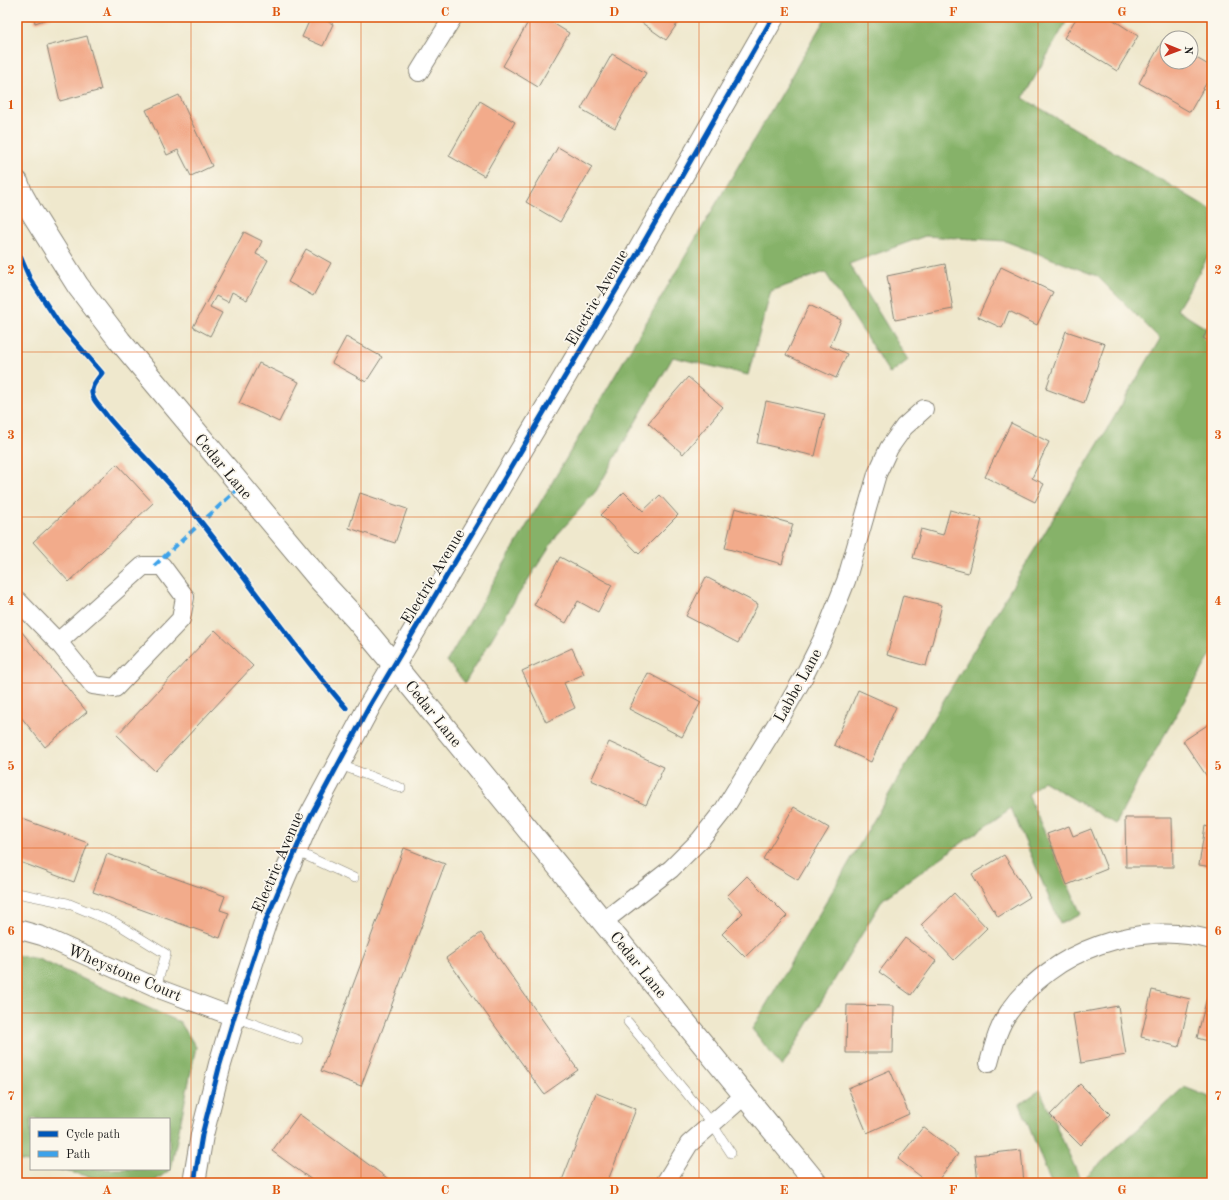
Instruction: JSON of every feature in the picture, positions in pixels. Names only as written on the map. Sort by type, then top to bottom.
[{"type":"street","points":[[419,72],[453,17]]},
{"type":"street","name":"Electric Avenue","points":[[194,1183],[202,1135],[220,1064],[234,1017],[266,920],[310,817],[369,707],[621,282],[773,17]]},
{"type":"street","name":"Cedar Lane","points":[[19,192],[78,286],[120,341],[320,580],[356,619],[394,664],[816,1183]]},
{"type":"street","name":"Labbe Lane","points":[[604,921],[671,869],[700,840],[723,811],[782,715],[824,636],[846,581],[877,474],[889,448],[904,427],[924,408]]},
{"type":"street","points":[[17,600],[58,642],[93,685],[115,688],[182,619],[185,597],[162,566],[143,566],[58,642]]},
{"type":"street","name":"Wheystone Court","points":[[17,929],[42,936],[156,987],[234,1017]]},
{"type":"street","points":[[989,1063],[995,1038],[1008,1013],[1026,990],[1053,967],[1074,955],[1108,942],[1132,936],[1165,933],[1199,936],[1212,940]]},
{"type":"street","points":[[664,1183],[689,1144],[745,1095]]},
{"type":"lane","points":[[338,764],[401,788]]},
{"type":"lane","points":[[296,851],[354,878]]},
{"type":"lane","points":[[17,893],[67,903],[116,923],[166,954],[156,987]]},
{"type":"lane","points":[[234,1017],[298,1040]]},
{"type":"lane","points":[[628,1022],[712,1124],[732,1153]]},
{"type":"green space","points":[[826,17],[1069,17],[1023,98],[1212,210],[1212,250],[1177,310],[1212,332],[1212,653],[1139,779],[1116,824],[1043,781],[1028,795],[1081,914],[1060,924],[1011,808],[883,899],[782,1067],[752,1029],[945,698],[1160,339],[1097,276],[1005,241],[925,236],[849,264],[908,360],[890,374],[825,272],[771,291],[748,375],[673,357],[596,491],[557,535],[515,600],[465,683],[447,661]]},
{"type":"green space","points":[[17,955],[38,959],[180,1022],[196,1047],[171,1169],[170,1170],[170,1118],[30,1118],[30,1163],[17,1160]]},
{"type":"green space","points":[[1184,1087],[1212,1098],[1212,1183],[1051,1183],[1020,1104],[1040,1090],[1081,1181]]},
{"type":"green space","points":[[61,1170],[170,1170],[152,1183],[116,1183]]},
{"type":"building","points":[[34,17],[53,17],[35,23]]},
{"type":"building","points":[[311,17],[318,17],[333,24],[323,46],[302,37]]},
{"type":"building","points":[[531,17],[543,17],[569,33],[538,87],[503,66]]},
{"type":"building","points":[[635,17],[682,17],[666,40]]},
{"type":"building","points":[[1077,17],[1109,17],[1138,36],[1117,71],[1064,38]]},
{"type":"building","points":[[87,36],[101,90],[60,101],[47,46]]},
{"type":"building","points":[[1159,47],[1159,70],[1199,70],[1199,60],[1212,67],[1212,73],[1190,112],[1139,83]]},
{"type":"building","points":[[612,54],[646,73],[615,128],[581,109]]},
{"type":"building","points":[[179,95],[212,166],[191,176],[178,150],[167,155],[146,110]]},
{"type":"building","points":[[480,101],[515,122],[484,176],[449,156]]},
{"type":"building","points":[[558,147],[592,167],[560,222],[526,202]]},
{"type":"building","points":[[244,232],[262,241],[256,254],[268,260],[247,300],[232,292],[228,302],[216,296],[210,307],[222,313],[210,336],[193,327]]},
{"type":"building","points":[[306,249],[331,263],[313,296],[288,282]]},
{"type":"building","points":[[945,264],[953,309],[895,320],[887,276]]},
{"type":"building","points":[[1001,267],[1053,292],[1037,325],[1009,311],[1002,328],[978,317]]},
{"type":"building","points":[[809,305],[841,320],[830,346],[847,354],[836,378],[786,355]]},
{"type":"building","points":[[1212,322],[1212,343],[1203,338]]},
{"type":"building","points":[[1066,331],[1105,344],[1084,403],[1046,389]]},
{"type":"building","points":[[346,337],[382,357],[366,382],[332,363]]},
{"type":"building","points":[[259,363],[299,382],[279,422],[239,403]]},
{"type":"building","points":[[688,377],[723,407],[683,454],[648,423]]},
{"type":"building","points":[[766,401],[825,414],[815,456],[757,443]]},
{"type":"building","points":[[1011,423],[1049,442],[1032,478],[1044,484],[1035,502],[985,477]]},
{"type":"building","points":[[117,464],[153,503],[69,582],[33,542]]},
{"type":"building","points":[[624,492],[643,511],[660,495],[678,515],[639,554],[601,515]]},
{"type":"building","points":[[360,493],[407,509],[395,543],[349,528]]},
{"type":"building","points":[[735,508],[793,524],[782,564],[725,548]]},
{"type":"building","points":[[950,510],[982,519],[968,573],[913,558],[921,529],[943,535]]},
{"type":"building","points":[[560,557],[612,585],[598,612],[578,601],[566,623],[534,605]]},
{"type":"building","points":[[706,577],[758,604],[738,643],[686,616]]},
{"type":"building","points":[[903,595],[942,605],[926,666],[887,655]]},
{"type":"building","points":[[17,626],[87,712],[45,747],[17,712]]},
{"type":"building","points":[[215,630],[253,666],[155,771],[117,735]]},
{"type":"building","points":[[572,648],[584,674],[564,683],[575,708],[546,722],[522,671]]},
{"type":"building","points":[[648,673],[701,702],[682,737],[629,709]]},
{"type":"building","points":[[858,690],[896,707],[871,762],[834,745]]},
{"type":"building","points":[[1212,722],[1212,779],[1210,781],[1183,741]]},
{"type":"building","points":[[609,742],[664,767],[646,805],[591,780]]},
{"type":"building","points":[[794,807],[829,828],[798,880],[763,859]]},
{"type":"building","points":[[17,817],[88,843],[74,882],[17,861]]},
{"type":"building","points":[[1125,818],[1172,818],[1173,867],[1126,867]]},
{"type":"building","points":[[1069,826],[1073,836],[1091,829],[1107,869],[1067,885],[1047,834]]},
{"type":"building","points":[[1205,826],[1212,828],[1212,867],[1199,865]]},
{"type":"building","points":[[404,848],[445,864],[361,1086],[321,1071]]},
{"type":"building","points":[[107,854],[225,896],[220,910],[229,913],[220,938],[93,892]]},
{"type":"building","points":[[1004,855],[1030,897],[998,917],[972,874]]},
{"type":"building","points":[[747,876],[787,916],[745,957],[722,934],[743,913],[727,896]]},
{"type":"building","points":[[954,893],[987,928],[954,960],[921,925]]},
{"type":"building","points":[[481,933],[578,1070],[544,1094],[446,958]]},
{"type":"building","points":[[905,938],[936,961],[911,995],[879,972]]},
{"type":"building","points":[[1152,990],[1190,999],[1179,1047],[1141,1037]]},
{"type":"building","points":[[1208,993],[1212,994],[1212,1042],[1197,1038]]},
{"type":"building","points":[[847,1005],[894,1006],[893,1053],[846,1053]]},
{"type":"building","points":[[1118,1006],[1126,1055],[1081,1063],[1073,1014]]},
{"type":"building","points":[[890,1070],[909,1114],[867,1133],[848,1088]]},
{"type":"building","points":[[1080,1084],[1110,1114],[1080,1145],[1050,1115]]},
{"type":"building","points":[[596,1093],[636,1109],[607,1183],[561,1183]]},
{"type":"building","points":[[299,1114],[394,1183],[316,1183],[272,1151]]},
{"type":"building","points":[[923,1127],[958,1154],[936,1183],[929,1183],[898,1159]]},
{"type":"building","points":[[1021,1150],[1024,1183],[978,1183],[975,1155]]},
{"type":"marked path","points":[[154,566],[241,486]]},
{"type":"cycle path","points":[[194,1183],[202,1135],[220,1064],[234,1017],[266,920],[310,817],[369,707],[621,282],[773,17]]},
{"type":"cycle path","points":[[17,249],[30,279],[58,322],[102,373],[92,388],[92,395],[94,399],[116,426],[180,496],[303,656],[346,708]]}]
